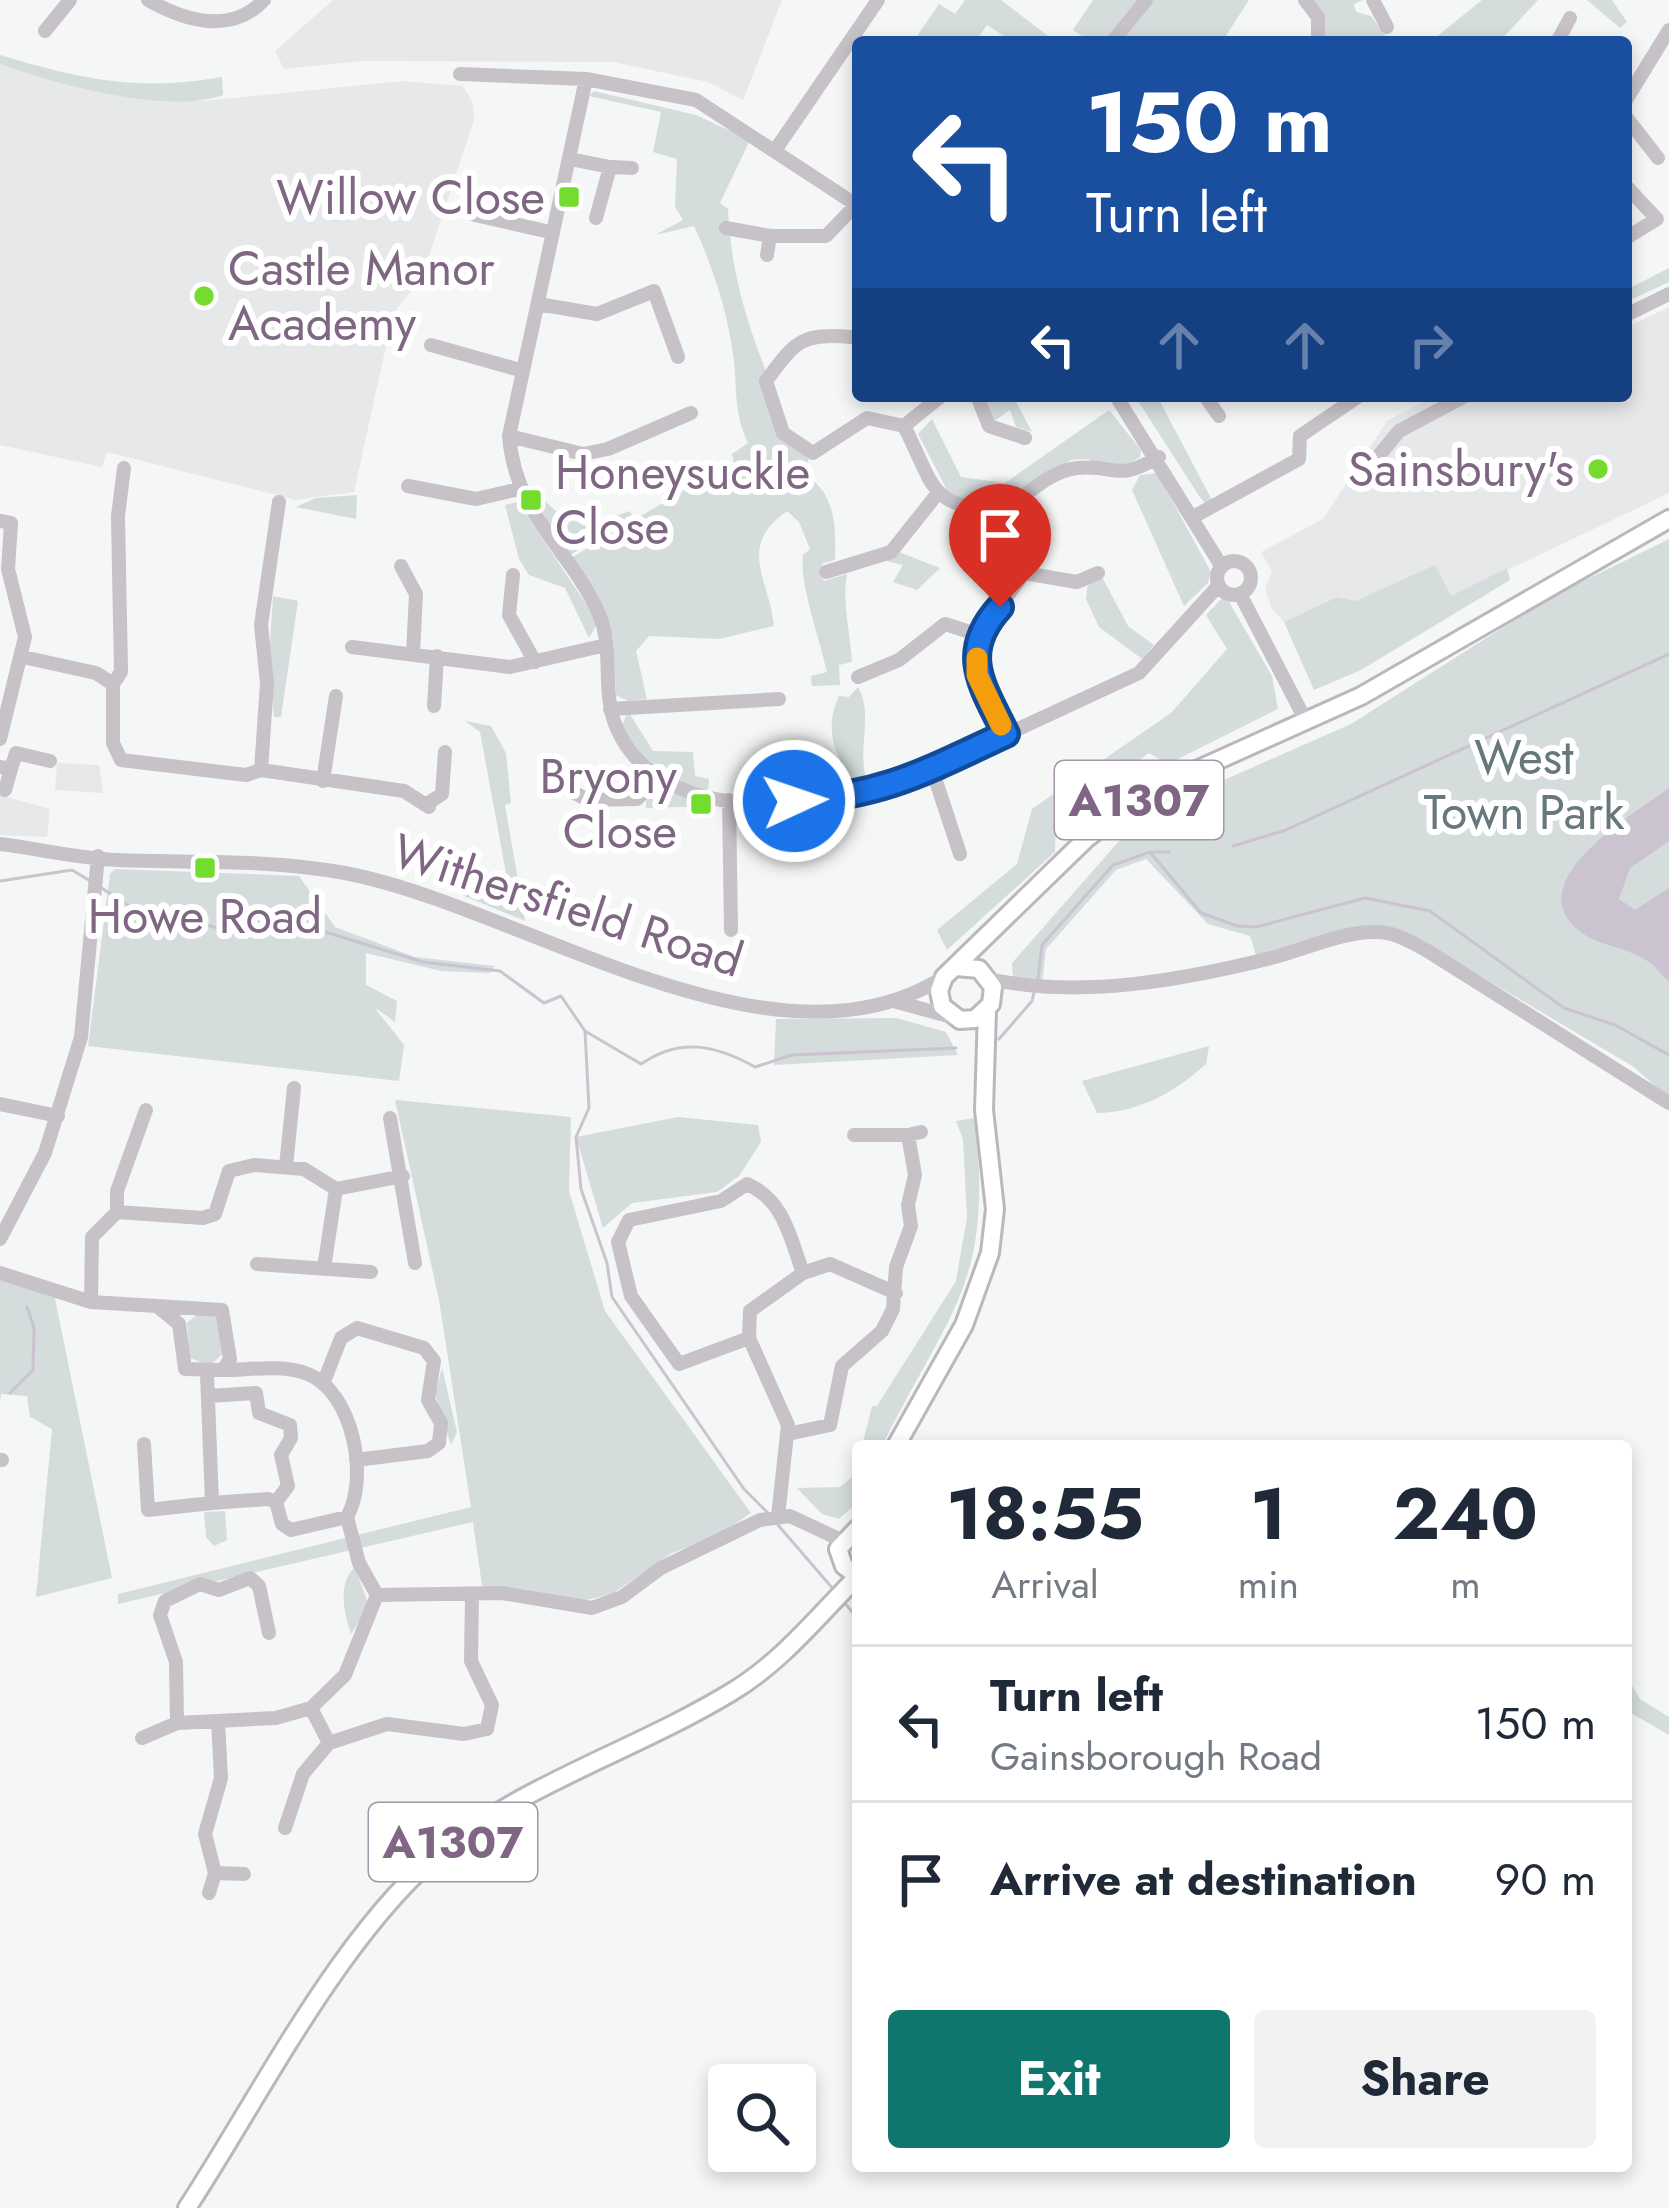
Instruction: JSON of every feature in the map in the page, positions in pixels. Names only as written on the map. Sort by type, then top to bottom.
[{"type":"main road","name":"A1307","points":[[950,972],[1086,839],[1128,806],[1361,696],[1669,519]]},
{"type":"main road","name":"A1307","points":[[989,1007],[987,976],[1003,924]]},
{"type":"main road","points":[[984,1067],[956,1018],[939,999],[950,972],[972,966],[987,976]]},
{"type":"main road","points":[[956,1018],[975,1019],[989,1007]]},
{"type":"main road","points":[[899,1440],[964,1325],[990,1252],[994,1180],[984,1067],[989,1007]]},
{"type":"main road","points":[[852,1532],[841,1540],[852,1569]]},
{"type":"main road","name":"A1307","points":[[187,2208],[321,1995],[387,1908],[445,1848],[508,1805],[734,1691],[793,1646],[852,1573]]},
{"type":"street","points":[[45,31],[70,0]]},
{"type":"street","points":[[148,0],[216,22],[244,16],[264,0]]},
{"type":"street","points":[[853,36],[878,0]]},
{"type":"street","points":[[1117,36],[1146,0]]},
{"type":"street","points":[[1305,0],[1318,17],[1318,36]]},
{"type":"street","points":[[1373,0],[1387,27]]},
{"type":"street","points":[[1560,36],[1570,18]]},
{"type":"street","points":[[1632,90],[1669,30]]},
{"type":"street","points":[[776,149],[852,38]]},
{"type":"street","points":[[460,74],[586,79],[696,100],[852,202]]},
{"type":"street","points":[[586,79],[509,436],[519,489],[600,618],[610,710],[628,750],[658,777],[685,793],[729,800],[853,798],[932,769],[1139,673],[1219,585],[1222,567],[1159,457],[1120,402]]},
{"type":"street","points":[[1632,125],[1658,158]]},
{"type":"street","points":[[569,158],[632,168]]},
{"type":"street","points":[[596,218],[610,167]]},
{"type":"street","points":[[1632,191],[1663,215],[1632,234]]},
{"type":"street","points":[[726,228],[770,236],[826,236],[852,210]]},
{"type":"street","points":[[475,215],[550,232]]},
{"type":"street","points":[[767,255],[770,236]]},
{"type":"street","points":[[538,304],[597,314],[654,291],[679,357]]},
{"type":"street","points":[[1632,312],[1669,294]]},
{"type":"street","points":[[852,337],[821,335],[796,340],[766,381],[783,433],[813,453],[867,418],[904,426]]},
{"type":"street","points":[[430,345],[520,370]]},
{"type":"street","points":[[904,426],[934,402]]},
{"type":"street","points":[[979,402],[989,426],[1024,438]]},
{"type":"street","points":[[1193,517],[1299,459],[1300,436],[1350,402]]},
{"type":"street","points":[[1368,469],[1399,431],[1454,402]]},
{"type":"street","points":[[509,436],[583,454],[608,449],[691,413]]},
{"type":"street","points":[[904,426],[938,494],[956,508],[1002,512],[1061,472],[1077,468],[1116,475],[1159,457]]},
{"type":"street","points":[[125,468],[118,517],[121,672],[113,684],[113,742],[121,760],[246,775],[262,770],[404,791],[428,806],[442,794],[445,752]]},
{"type":"street","points":[[408,486],[476,500],[519,489]]},
{"type":"street","points":[[826,572],[891,552],[938,494]]},
{"type":"street","points":[[262,770],[267,683],[262,625],[279,502]]},
{"type":"street","points":[[1002,512],[1019,544],[1024,574],[979,635],[977,675],[1006,734]]},
{"type":"street","points":[[0,739],[7,685],[23,657],[25,622],[8,569],[6,522]]},
{"type":"street","points":[[1219,585],[1228,594],[1240,594],[1251,582],[1248,568],[1233,562],[1222,567]]},
{"type":"street","points":[[400,567],[416,594],[413,654]]},
{"type":"street","points":[[1024,574],[1077,581],[1098,573]]},
{"type":"street","points":[[513,574],[509,615],[535,662]]},
{"type":"street","points":[[1240,594],[1305,719]]},
{"type":"street","points":[[858,677],[899,660],[945,624],[979,635]]},
{"type":"street","points":[[352,647],[495,667],[606,645]]},
{"type":"street","points":[[434,706],[436,656]]},
{"type":"street","points":[[23,657],[96,673],[113,684]]},
{"type":"street","points":[[323,781],[336,696]]},
{"type":"street","points":[[610,710],[779,699]]},
{"type":"street","points":[[4,790],[6,768],[16,753],[50,761]]},
{"type":"street","points":[[561,767],[567,789],[588,800],[638,799],[658,777]]},
{"type":"street","points":[[932,769],[960,854]]},
{"type":"street","points":[[729,800],[730,930]]},
{"type":"street","name":"Withersfield Road","points":[[0,844],[97,865],[287,864],[349,874],[469,907],[648,979],[744,1007],[821,1010],[897,1002],[956,1018]]},
{"type":"street","points":[[0,1239],[5,1216],[58,1116],[81,1037],[97,865]]},
{"type":"street","points":[[989,1007],[1034,989],[1198,974],[1359,933],[1402,938],[1669,1103]]},
{"type":"street","name":"Withersfield Road","points":[[897,1002],[950,972]]},
{"type":"street","points":[[987,976],[1034,989]]},
{"type":"street","points":[[286,1166],[294,1088]]},
{"type":"street","points":[[0,1104],[58,1116]]},
{"type":"street","points":[[91,1302],[92,1237],[117,1212],[117,1191],[146,1110]]},
{"type":"street","points":[[390,1118],[416,1262]]},
{"type":"street","points":[[788,1434],[830,1425],[842,1366],[882,1331],[911,1226],[908,1205],[915,1175],[915,1133],[854,1135]]},
{"type":"street","points":[[117,1212],[203,1218],[215,1214],[229,1172],[254,1165],[286,1166],[316,1174],[336,1190]]},
{"type":"street","points":[[336,1190],[403,1176]]},
{"type":"street","points":[[749,1338],[679,1364],[631,1296],[618,1242],[629,1220],[721,1202],[747,1184],[761,1190],[782,1213],[802,1274]]},
{"type":"street","points":[[324,1268],[336,1190]]},
{"type":"street","points":[[257,1264],[371,1272]]},
{"type":"street","points":[[777,1516],[778,1481],[788,1434],[749,1338],[755,1303],[802,1274],[830,1264],[896,1293]]},
{"type":"street","points":[[0,1273],[91,1302],[223,1310],[230,1359],[215,1372],[208,1396],[212,1503]]},
{"type":"street","points":[[157,1306],[179,1324]]},
{"type":"street","points":[[184,1308],[179,1324],[181,1361],[192,1372],[293,1371],[323,1384],[339,1405],[356,1460],[358,1498],[346,1517],[291,1530],[282,1524],[276,1502]]},
{"type":"street","points":[[323,1384],[341,1338],[357,1328],[424,1348],[434,1361],[428,1400],[441,1423],[439,1443],[428,1451],[356,1460]]},
{"type":"street","points":[[208,1396],[256,1393],[259,1413],[290,1425],[291,1438],[281,1455],[288,1486],[276,1502]]},
{"type":"street","points":[[144,1444],[148,1510],[276,1502]]},
{"type":"street","points":[[377,1595],[517,1595],[592,1608],[622,1598],[661,1568],[760,1520],[777,1516],[841,1540]]},
{"type":"street","points":[[346,1517],[359,1563],[377,1595]]},
{"type":"street","points":[[177,1723],[176,1662],[160,1615],[165,1601],[200,1584],[219,1590],[250,1578],[259,1586],[269,1633]]},
{"type":"street","points":[[142,1738],[177,1723],[276,1718],[311,1708],[345,1675],[377,1595]]},
{"type":"street","points":[[285,1828],[303,1774],[329,1743],[387,1724],[464,1734],[487,1729],[492,1705],[470,1661],[472,1595]]},
{"type":"street","points":[[311,1708],[329,1743]]},
{"type":"street","points":[[209,1893],[215,1874],[205,1834],[221,1778],[218,1721]]},
{"type":"street","points":[[215,1874],[244,1874]]},
{"type":"shaded area","points":[[333,0],[782,0],[743,100],[708,82],[613,62],[361,61],[284,69],[275,51]]},
{"type":"shaded area","name":"Castle Manor Academy","points":[[0,64],[117,95],[203,101],[403,81],[463,86],[473,103],[474,120],[422,277],[393,314],[354,492],[296,500],[107,452],[102,467],[0,445]]},
{"type":"shaded area","points":[[1669,307],[1669,493],[1451,597],[1435,566],[1358,602],[1337,597],[1284,622],[1272,609],[1265,589],[1272,571],[1261,552],[1323,519],[1387,421],[1423,402],[1632,402],[1632,325]]},
{"type":"shaded area","points":[[57,763],[99,765],[103,793],[55,790]]},
{"type":"shaded area","points":[[1669,788],[1669,841],[1630,868],[1619,899],[1635,910],[1669,888],[1669,981],[1640,956],[1581,932],[1562,906],[1564,886],[1591,847]]},
{"type":"shaded area","points":[[0,795],[50,809],[47,837],[0,835]]},
{"type":"green space","points":[[965,0],[1001,0],[1048,36],[1004,36],[987,25],[979,36],[917,36],[939,4],[955,14]]},
{"type":"green space","points":[[1093,0],[1137,0],[1108,36],[1082,36],[1073,30]]},
{"type":"green space","points":[[1153,0],[1249,0],[1226,36],[1122,36]]},
{"type":"green space","points":[[1310,0],[1363,0],[1354,4],[1356,12],[1371,16],[1385,36],[1320,36]]},
{"type":"green space","points":[[1482,0],[1538,0],[1505,36],[1437,36]]},
{"type":"green space","points":[[1587,0],[1612,0],[1627,22],[1620,28]]},
{"type":"green space","points":[[0,55],[110,81],[163,83],[222,77],[223,95],[174,102],[113,95],[0,64]]},
{"type":"green space","points":[[594,91],[696,115],[750,140],[720,203],[728,209],[739,289],[779,415],[809,459],[803,474],[822,490],[832,511],[835,560],[823,563],[819,574],[824,581],[847,574],[852,662],[839,665],[840,685],[812,686],[811,676],[827,672],[804,581],[803,555],[810,549],[799,522],[787,511],[772,524],[759,550],[774,626],[719,639],[649,636],[636,651],[647,699],[628,701],[616,695],[613,637],[571,558],[691,486],[751,469],[758,491],[753,465],[736,471],[732,454],[748,443],[738,412],[728,326],[708,259],[694,226],[655,235],[683,220],[675,207],[677,159],[653,152],[661,112],[589,96]]},
{"type":"green space","points":[[1669,268],[1669,282],[1632,299],[1632,287]]},
{"type":"green space","points":[[987,402],[1016,402],[1032,432],[1016,427],[1010,410],[994,421]]},
{"type":"green space","points":[[1139,402],[1160,402],[1212,500],[1205,503]]},
{"type":"green space","points":[[1109,410],[1141,450],[1140,457],[1125,466],[1101,468],[1088,459],[1071,460],[1004,503],[959,499],[947,490],[918,434],[932,419],[961,477],[1005,483]]},
{"type":"green space","points":[[1157,473],[1211,572],[1208,583],[1184,606],[1132,490],[1140,475]]},
{"type":"green space","points":[[528,485],[560,515],[587,526],[630,511],[633,517],[567,557]]},
{"type":"green space","points":[[357,495],[356,519],[296,507],[316,498]]},
{"type":"green space","points":[[518,502],[590,610],[597,624],[589,638],[565,588],[529,575],[519,559],[505,505]]},
{"type":"green space","name":"West Town Park","points":[[1669,539],[1669,1099],[1634,1067],[1403,930],[1365,927],[1256,955],[1250,936],[1208,924],[1146,859],[1116,870],[1046,949],[1042,984],[1013,979],[1012,963],[1140,817],[1351,724],[1549,598]]},
{"type":"green space","points":[[899,552],[940,568],[917,590],[893,582],[903,565],[886,561]]},
{"type":"green space","points":[[1435,565],[1451,596],[1507,568],[1510,580],[1361,670],[1314,690],[1284,622],[1337,597],[1356,601]]},
{"type":"green space","points":[[1102,577],[1128,626],[1154,645],[1142,659],[1099,627],[1086,599],[1088,582]]},
{"type":"green space","points":[[1225,595],[1272,676],[1278,709],[1168,764],[1149,753],[1056,819],[1055,852],[947,950],[937,930],[1017,864],[1032,809],[1171,713],[1227,649],[1206,615]]},
{"type":"green space","points":[[273,596],[298,601],[281,717],[274,717],[269,656]]},
{"type":"green space","points":[[858,687],[865,710],[863,761],[869,787],[836,793],[838,775],[845,771],[834,743],[833,716],[839,696],[849,697]]},
{"type":"green space","points":[[628,711],[653,751],[693,752],[695,776],[709,779],[708,791],[668,778],[637,750],[622,725]]},
{"type":"green space","points":[[465,721],[491,726],[506,753],[511,803],[505,805],[525,921],[464,896],[467,879],[506,873],[480,732]]},
{"type":"green space","points":[[661,786],[715,806],[646,808],[646,799]]},
{"type":"green space","points":[[115,869],[299,876],[335,927],[415,957],[495,966],[490,973],[441,971],[366,953],[366,985],[397,1001],[395,1022],[374,1007],[404,1045],[399,1081],[88,1046],[110,874]]},
{"type":"green space","points":[[896,1018],[946,1032],[958,1055],[774,1065],[776,1019]]},
{"type":"green space","points":[[1209,1046],[1206,1064],[1195,1074],[1156,1099],[1127,1109],[1097,1113],[1082,1081]]},
{"type":"green space","points":[[395,1100],[571,1117],[569,1191],[605,1311],[751,1513],[719,1535],[672,1553],[612,1594],[586,1600],[482,1586],[473,1522],[118,1604],[118,1594],[471,1507],[439,1300]]},
{"type":"green space","points":[[678,1117],[758,1125],[761,1142],[739,1176],[717,1192],[632,1203],[603,1228],[576,1137]]},
{"type":"green space","points":[[975,1118],[979,1175],[972,1259],[946,1325],[885,1440],[864,1440],[872,1406],[877,1406],[956,1281],[967,1217],[963,1139],[956,1121]]},
{"type":"green space","points":[[0,1273],[54,1294],[112,1578],[36,1597],[52,1429],[30,1417],[27,1396],[1,1394],[0,1404]]},
{"type":"green space","points":[[201,1311],[220,1319],[225,1351],[210,1366],[190,1358],[187,1323]]},
{"type":"green space","points":[[442,1368],[457,1432],[451,1445],[435,1394]]},
{"type":"green space","points":[[852,1477],[852,1507],[839,1519],[822,1514],[797,1488],[840,1487]]},
{"type":"green space","points":[[225,1511],[227,1540],[214,1546],[206,1537],[204,1512]]},
{"type":"green space","points":[[355,1567],[369,1606],[351,1634],[344,1590]]},
{"type":"green space","points":[[1632,1686],[1640,1699],[1669,1717],[1669,1735],[1632,1713]]},
{"type":"waterway","points":[[1233,846],[1286,830],[1669,654]]},
{"type":"waterway","points":[[1038,979],[1042,945],[1113,865],[1150,852],[1201,913],[1237,926],[1256,927],[1365,898],[1430,911],[1564,1008],[1615,1025],[1669,1055]]},
{"type":"waterway","points":[[1153,852],[1169,852]]},
{"type":"waterway","points":[[0,881],[72,870],[92,882]]},
{"type":"waterway","points":[[100,887],[146,917],[168,915],[237,933],[263,931],[286,920],[423,962],[500,971],[544,1003],[561,996],[585,1031],[641,1064],[684,1047],[712,1049],[755,1067],[792,1055],[956,1048]]},
{"type":"waterway","points":[[999,1039],[1032,1001],[1035,988]]},
{"type":"waterway","points":[[585,1031],[589,1108],[576,1137],[581,1189],[607,1263],[612,1297],[744,1489],[768,1513]]},
{"type":"waterway","points":[[10,1393],[33,1370],[34,1328],[27,1307]]},
{"type":"waterway","points":[[778,1525],[834,1590]]},
{"type":"waterway","points":[[844,1602],[852,1612]]},
{"type":"slow traffic","points":[[977,658],[977,675],[1001,725]]},
{"type":"place","name":"Willow Close","points":[[569,197]]},
{"type":"place","name":"Castle Manor Academy","points":[[204,296]]},
{"type":"place","name":"Sainsbury's","points":[[1598,469]]},
{"type":"place","name":"Honeysuckle Close","points":[[531,500]]},
{"type":"place","name":"Bryony Close","points":[[701,804]]},
{"type":"place","name":"Howe Road","points":[[205,868]]},
{"type":"route","points":[[794,801],[853,798],[893,787],[1006,734],[977,675],[979,635],[1000,607]]}]
